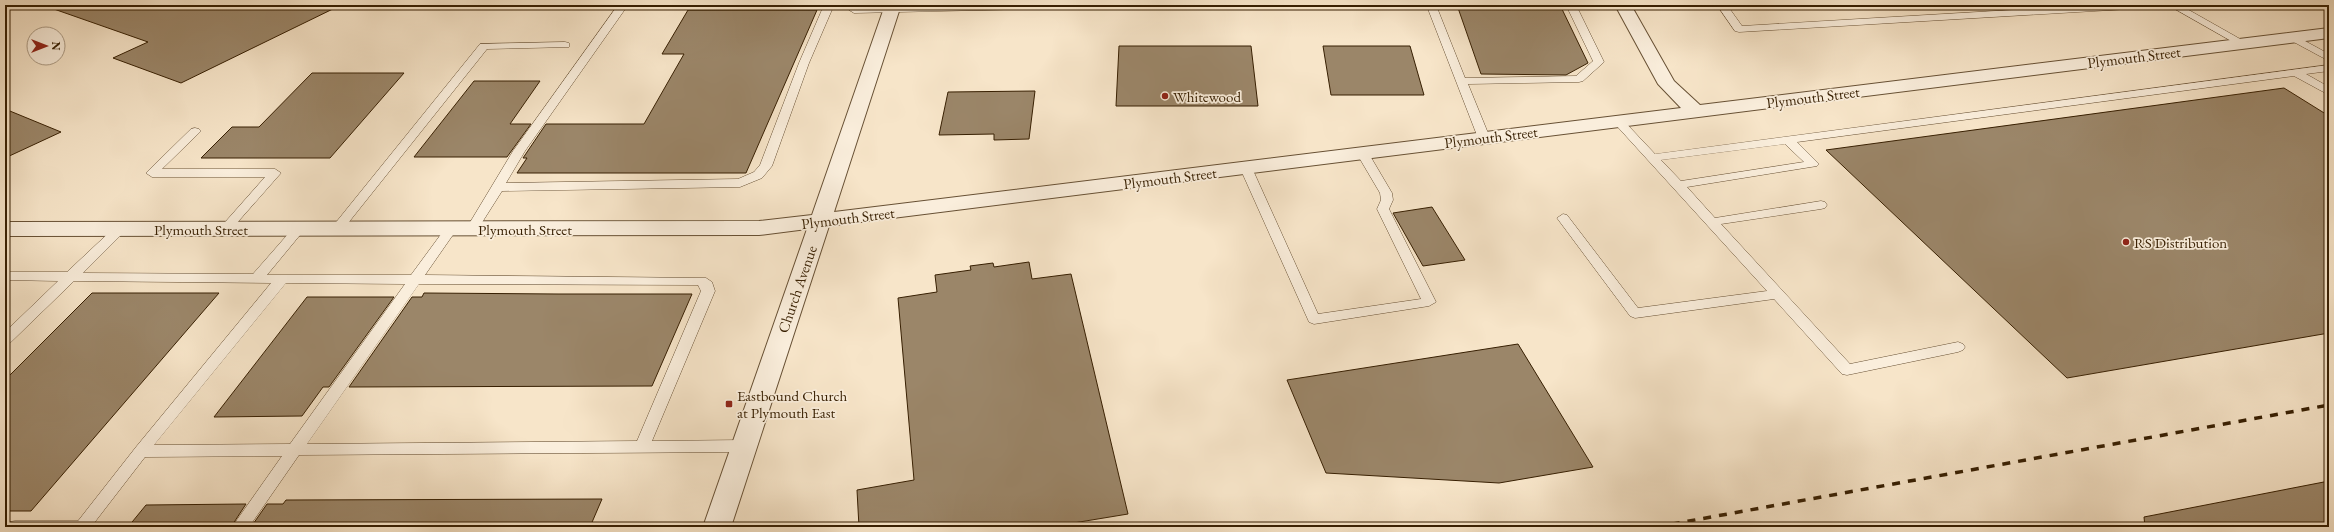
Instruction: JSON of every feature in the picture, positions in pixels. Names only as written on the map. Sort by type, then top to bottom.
[{"type":"street","points":[[1623,5],[1667,84],[1696,112]]},
{"type":"street","name":"Church Avenue","points":[[717,527],[892,7]]},
{"type":"street","name":"Plymouth Street","points":[[5,229],[759,228],[2329,33]]},
{"type":"lane","points":[[472,228],[519,151],[623,5]]},
{"type":"lane","points":[[498,187],[740,183],[758,175],[766,166],[804,63],[829,5]]},
{"type":"lane","points":[[856,5],[854,10],[892,7],[1256,5],[1432,6],[1463,81],[1484,138]]},
{"type":"lane","points":[[1463,81],[1579,79],[1599,62],[1571,5]]},
{"type":"lane","points":[[1722,5],[1739,29],[2145,5]]},
{"type":"lane","points":[[2173,5],[2244,44]]},
{"type":"lane","points":[[2294,38],[2329,58]]},
{"type":"lane","points":[[337,228],[484,46],[564,45]]},
{"type":"lane","points":[[1652,158],[2329,68]]},
{"type":"lane","points":[[2295,72],[2329,92]]},
{"type":"lane","points":[[1619,122],[1846,370],[1958,347]]},
{"type":"lane","points":[[195,131],[152,173],[276,173],[225,229]]},
{"type":"lane","points":[[1678,185],[1813,164],[1788,140]]},
{"type":"lane","points":[[1246,168],[1314,320],[1429,302],[1383,209],[1387,200],[1386,193],[1363,154]]},
{"type":"lane","points":[[1712,222],[1821,205]]},
{"type":"lane","points":[[1563,218],[1635,313],[1778,294]]},
{"type":"lane","points":[[5,340],[120,229]]},
{"type":"lane","points":[[256,279],[299,229]]},
{"type":"lane","points":[[240,527],[451,229]]},
{"type":"lane","points":[[5,276],[256,279],[692,280],[707,285],[708,292],[642,447]]},
{"type":"lane","points":[[15,527],[82,527],[141,451],[282,279]]},
{"type":"lane","points":[[141,451],[744,446]]},
{"type":"building","points":[[52,5],[341,5],[181,83],[113,58],[148,42],[51,8]]},
{"type":"building","points":[[1457,5],[1560,5],[1588,63],[1566,75],[1481,74]]},
{"type":"building","points":[[688,10],[817,10],[746,173],[517,173],[527,158],[523,158],[546,124],[644,124],[684,54],[662,54]]},
{"type":"building","points":[[1119,46],[1251,46],[1258,106],[1116,106]]},
{"type":"building","points":[[1323,46],[1410,46],[1424,95],[1331,95]]},
{"type":"building","points":[[312,73],[404,73],[330,158],[201,158],[232,127],[259,127]]},
{"type":"building","points":[[474,81],[540,81],[510,124],[531,124],[507,157],[414,157]]},
{"type":"building","name":"RS Distribution","points":[[2284,88],[2329,116],[2329,333],[2067,378],[1826,150]]},
{"type":"building","points":[[1035,91],[1029,139],[994,140],[994,134],[939,135],[948,92]]},
{"type":"building","points":[[5,109],[61,132],[5,158]]},
{"type":"building","points":[[1432,207],[1465,260],[1423,266],[1393,213]]},
{"type":"building","points":[[1029,262],[1032,279],[1071,274],[1128,514],[1049,527],[859,527],[857,490],[914,480],[898,298],[937,292],[935,275],[971,270],[970,266],[993,263],[994,267]]},
{"type":"building","points":[[92,293],[219,293],[31,511],[5,511],[5,380]]},
{"type":"building","points":[[424,293],[692,294],[652,386],[349,387],[412,297],[422,297]]},
{"type":"building","points":[[307,297],[394,297],[329,387],[323,387],[302,416],[214,417]]},
{"type":"building","points":[[1518,344],[1593,467],[1499,483],[1326,473],[1287,380]]},
{"type":"building","points":[[2329,481],[2329,527],[2145,527],[2144,517]]},
{"type":"building","points":[[602,499],[590,527],[251,527],[267,504],[283,504],[286,500]]},
{"type":"building","points":[[246,504],[231,527],[128,527],[146,505]]},
{"type":"railway","points":[[1656,527],[2329,405]]},
{"type":"place","name":"Whitewood","points":[[1165,96]]},
{"type":"place","name":"RS Distribution","points":[[2126,242]]},
{"type":"place","name":"Eastbound Church at Plymouth East","points":[[729,404]]}]
